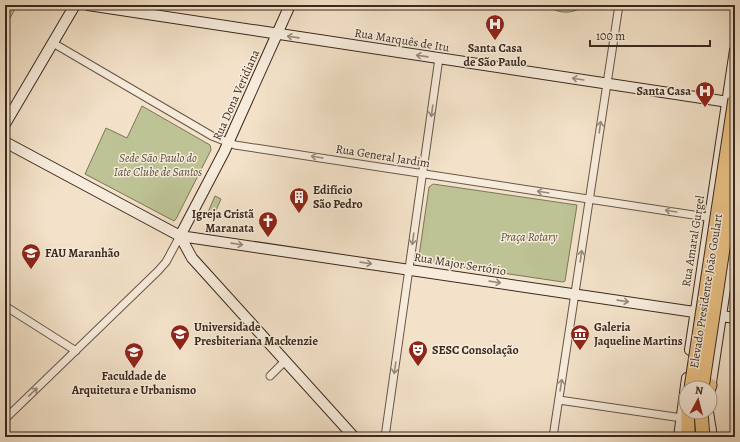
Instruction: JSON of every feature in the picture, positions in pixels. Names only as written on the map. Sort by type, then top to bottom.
[{"type":"highway","name":"Elevado Presidente João Goulart","points":[[692,380],[732,101]]},
{"type":"highway","name":"Elevado Presidente João Goulart","points":[[709,380],[735,169]]},
{"type":"highway","points":[[700,437],[701,420]]},
{"type":"highway","points":[[702,420],[703,437]]},
{"type":"street","points":[[5,124],[75,5]]},
{"type":"street","name":"Rua Marquês de Itu","points":[[88,5],[606,84],[732,101]]},
{"type":"street","name":"Rua Dona Veridiana","points":[[180,236],[228,143],[290,5]]},
{"type":"street","points":[[553,437],[618,5]]},
{"type":"street","name":"Rua General Jardim","points":[[53,43],[212,136],[228,143],[735,221]]},
{"type":"street","name":"Rua Amaral Gurgel","points":[[683,430],[695,312],[710,217],[732,101],[735,50]]},
{"type":"street","points":[[385,437],[439,58]]},
{"type":"street","points":[[5,142],[180,236],[189,253],[354,437]]},
{"type":"street","points":[[709,380],[721,316],[735,221]]},
{"type":"street","points":[[5,419],[158,271],[166,262],[180,236]]},
{"type":"street","name":"Rua Major Sertório","points":[[180,236],[735,318]]},
{"type":"street","points":[[189,253],[190,245],[199,239]]},
{"type":"street","points":[[5,306],[76,351]]},
{"type":"street","points":[[270,376],[281,365]]},
{"type":"street","points":[[559,400],[683,430]]},
{"type":"street","points":[[709,420],[712,437]]},
{"type":"green space","points":[[547,5],[585,5],[571,12],[561,12]]},
{"type":"green space","points":[[5,8],[15,9],[5,27]]},
{"type":"green space","name":"Sede São Paulo do Iate Clube de Santos","points":[[142,106],[210,145],[211,150],[174,221],[85,174],[106,128],[127,138]]},
{"type":"green space","name":"Praça Rotary","points":[[433,184],[577,205],[565,281],[563,282],[421,261],[419,256],[429,187]]},
{"type":"green space","points":[[215,196],[221,199],[214,215],[208,212]]},
{"type":"place","name":"Santa Casa de São Paulo","points":[[495,41]]},
{"type":"place","name":"Santa Casa","points":[[705,108]]},
{"type":"place","name":"Edifício São Pedro","points":[[299,214]]},
{"type":"place","name":"Igreja Cristã Maranata","points":[[268,238]]},
{"type":"place","name":"FAU Maranhão","points":[[31,270]]},
{"type":"place","name":"Universidade Presbiteriana Mackenzie","points":[[180,351]]},
{"type":"place","name":"Galeria Jaqueline Martins","points":[[580,351]]},
{"type":"place","name":"SESC Consolação","points":[[418,367]]},
{"type":"place","name":"Faculdade de Arquitetura e Urbanismo","points":[[134,369]]}]
